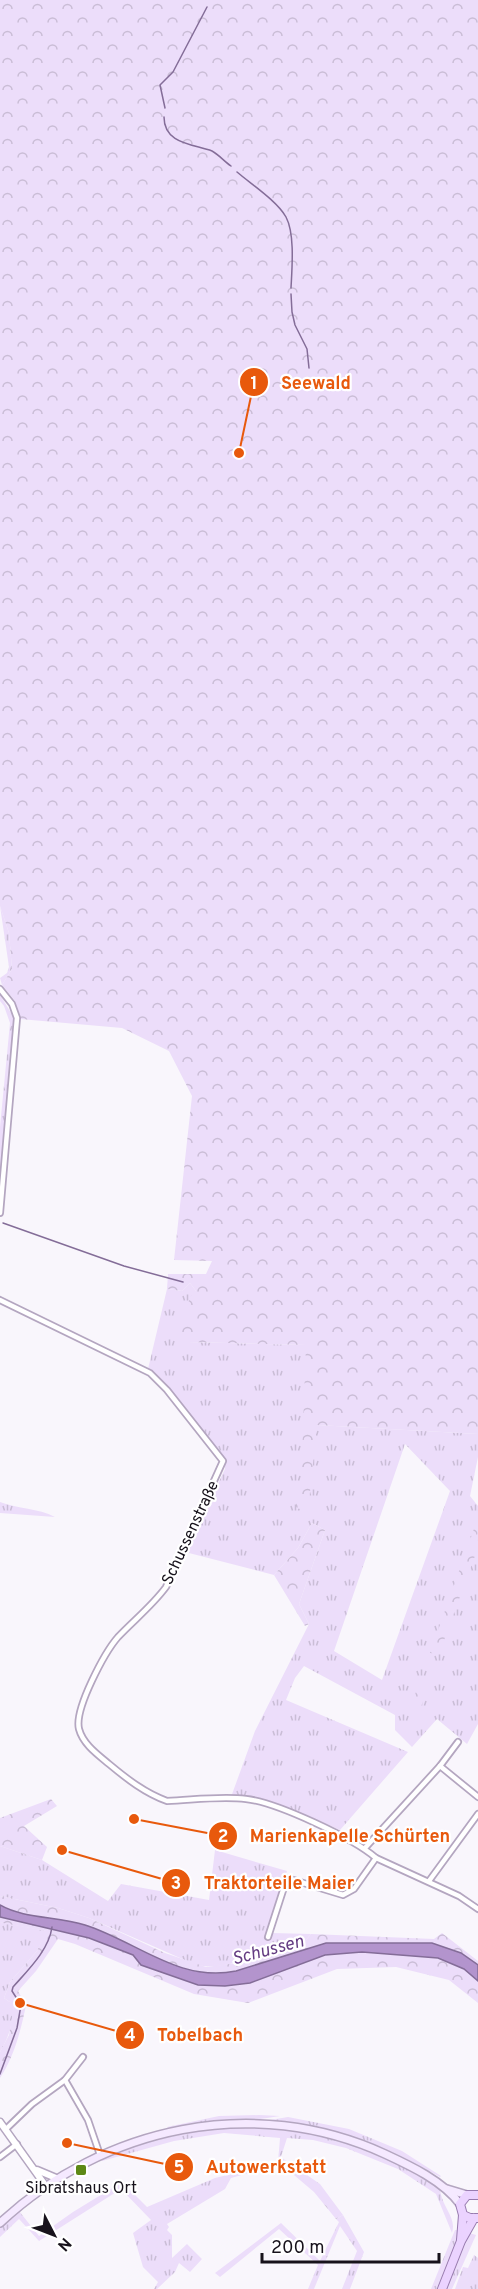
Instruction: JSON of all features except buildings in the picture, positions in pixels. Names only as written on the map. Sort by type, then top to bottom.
[{"type":"main road","points":[[0,2223],[56,2178],[100,2155],[146,2137],[178,2130],[240,2124],[274,2125],[309,2130],[368,2146],[412,2167],[444,2188],[460,2204],[463,2214],[461,2241]]},
{"type":"main road","points":[[444,2188],[467,2195],[477,2195]]},
{"type":"main road","points":[[460,2204],[467,2195]]},
{"type":"main road","points":[[442,2289],[461,2241],[476,2218],[463,2214]]},
{"type":"street","points":[[0,990],[12,1004],[17,1018],[0,1213]]},
{"type":"street","name":"Schussenstraße","points":[[0,1300],[150,1373],[167,1390],[223,1461],[166,1587],[153,1605],[117,1638],[85,1695],[79,1712],[79,1728],[92,1750],[158,1798],[167,1801],[249,1799],[288,1812],[365,1848],[376,1858],[429,1881],[459,1896],[478,1909]]},
{"type":"street","points":[[365,1848],[440,1766],[458,1742]]},
{"type":"street","points":[[440,1766],[478,1797]]},
{"type":"street","points":[[429,1881],[478,1814]]},
{"type":"street","points":[[268,1937],[287,1878],[343,1895],[354,1889],[376,1858]]},
{"type":"street","points":[[6,2129],[32,2103],[65,2080],[83,2057]]},
{"type":"street","points":[[65,2080],[88,2120],[100,2155]]},
{"type":"street","points":[[0,2122],[45,2185]]},
{"type":"street","points":[[0,2157],[17,2144]]},
{"type":"street","points":[[34,2169],[56,2178]]},
{"type":"green space","points":[[0,0],[478,0],[478,1434],[317,1425],[308,1511],[296,1508],[296,1494],[301,1481],[306,1345],[189,1342],[180,1331],[190,1297],[196,1291],[190,1283],[182,1291],[167,1289],[168,1274],[206,1274],[212,1261],[174,1260],[192,1096],[169,1051],[122,1028],[20,1019],[15,1001],[2,985],[12,969],[9,933],[0,906]]},
{"type":"green space","points":[[0,906],[9,933],[12,969],[2,985],[0,978],[7,973],[9,967]]},
{"type":"green space","points":[[0,995],[13,1016],[13,1032],[0,1183],[0,1127],[10,1023],[0,1001]]},
{"type":"green space","points":[[190,1283],[196,1291],[189,1342],[307,1345],[317,1425],[478,1434],[478,1457],[470,1496],[478,1506],[478,1724],[467,1744],[437,1719],[412,1747],[395,1730],[395,1715],[304,1666],[295,1678],[286,1700],[408,1752],[340,1830],[273,1803],[231,1797],[255,1731],[309,1624],[299,1604],[325,1530],[312,1523],[298,1548],[274,1575],[185,1552],[225,1469],[225,1458],[162,1380],[148,1369],[167,1289],[182,1291]],"holes":[[[405,1444],[450,1491],[382,1680],[334,1651]]]},
{"type":"green space","points":[[0,1502],[42,1512],[55,1517],[0,1513]]},
{"type":"green space","points":[[312,1523],[325,1530],[299,1604],[309,1624],[305,1626],[274,1575],[298,1548]]},
{"type":"green space","points":[[475,1526],[478,1527],[476,1553],[439,1654],[430,1653]]},
{"type":"green space","points":[[424,1683],[428,1686],[421,1707],[412,1708],[419,1684]]},
{"type":"green space","points":[[51,1799],[57,1806],[24,1826],[47,1847],[42,1860],[0,1846],[0,1818]]},
{"type":"green space","points":[[0,1846],[42,1860],[108,1901],[121,1884],[209,1900],[215,1850],[287,1871],[265,1939],[270,1940],[272,1933],[311,1934],[306,1940],[231,1963],[214,1966],[196,1965],[89,1918],[58,1908],[0,1896]]},
{"type":"green space","points":[[0,1896],[58,1908],[89,1918],[165,1953],[206,1967],[237,1963],[263,1952],[306,1940],[311,1934],[434,1939],[442,1933],[478,1961],[478,1965],[461,1953],[432,1943],[326,1943],[236,1971],[215,1973],[196,1971],[177,1966],[85,1925],[9,1910],[0,1905]]},
{"type":"green space","points":[[0,1917],[89,1938],[133,1955],[142,1965],[198,1985],[304,1962],[325,1955],[362,1952],[438,1958],[464,1969],[478,1981],[478,2003],[449,1980],[396,1967],[337,1969],[248,2003],[194,1994],[58,1939],[36,1971],[18,1991],[26,2005],[16,2043],[0,2078],[0,2052],[9,2035],[14,2005],[4,1998],[10,1982],[37,1951],[46,1931],[3,1923],[0,1922]]},
{"type":"green space","points":[[0,1922],[47,1931],[37,1951],[10,1982],[4,1998],[14,2005],[13,2018],[0,2052]]},
{"type":"green space","points":[[219,2116],[280,2116],[201,2123],[169,2129],[167,2127]]},
{"type":"green space","points":[[288,2117],[349,2129],[402,2151],[441,2176],[355,2139],[311,2128],[264,2121]]},
{"type":"green space","points":[[240,2127],[306,2132],[358,2145],[382,2156],[440,2189],[443,2202],[453,2222],[452,2233],[436,2194],[398,2169],[346,2148],[313,2140],[287,2138],[281,2157],[285,2160],[281,2164],[231,2178],[225,2189],[167,2224],[169,2227],[167,2230],[172,2235],[172,2258],[187,2244],[202,2259],[190,2272],[179,2263],[175,2272],[157,2289],[154,2289],[158,2282],[143,2267],[133,2233],[151,2220],[121,2189],[39,2241],[19,2219],[0,2237],[0,2227],[19,2211],[39,2236],[122,2182],[147,2207],[215,2178],[278,2163],[280,2138],[224,2133],[174,2141],[102,2161],[101,2158],[169,2137],[204,2130]]},
{"type":"green space","points":[[285,2160],[320,2184],[343,2215],[336,2219],[314,2192],[281,2164]]},
{"type":"green space","points":[[343,2215],[364,2252],[350,2289],[342,2289],[357,2251],[340,2226],[314,2289],[308,2289],[318,2265],[279,2229],[220,2277],[215,2273],[281,2223],[320,2261],[339,2222],[336,2219]]},
{"type":"green space","points":[[455,2230],[459,2230],[454,2247],[437,2289],[431,2289]]},
{"type":"green space","points":[[469,2233],[476,2235],[452,2289],[445,2289]]},
{"type":"green space","points":[[474,2255],[478,2258],[478,2289],[455,2289],[463,2267],[468,2268]]},
{"type":"shaded area","points":[[0,1905],[20,1913],[85,1925],[177,1966],[196,1971],[215,1973],[236,1971],[326,1943],[432,1943],[461,1953],[478,1965],[478,1981],[464,1969],[438,1958],[362,1952],[325,1955],[250,1983],[225,1986],[198,1985],[141,1965],[133,1955],[89,1938],[0,1917]]},
{"type":"waterway","points":[[165,108],[160,85],[173,72],[207,7]]},
{"type":"waterway","points":[[164,117],[165,126],[174,138],[212,151],[231,166]]},
{"type":"waterway","points":[[237,172],[270,199],[286,217],[292,242],[291,288]]},
{"type":"waterway","points":[[291,294],[295,325],[307,349],[309,368]]},
{"type":"waterway","points":[[3,1223],[124,1266],[183,1282]]},
{"type":"waterway","points":[[0,2074],[17,2028],[21,2005],[12,1991],[13,1987],[42,1952],[52,1927]]},
{"type":"place","name":"Seewald","points":[[239,453]]},
{"type":"place","name":"Marienkapelle Schürten","points":[[134,1819]]},
{"type":"place","name":"Traktorteile Maier","points":[[62,1850]]},
{"type":"place","name":"Tobelbach","points":[[20,2003]]},
{"type":"place","name":"Autowerkstatt","points":[[67,2143]]},
{"type":"place","name":"Sibratshaus Ort","points":[[81,2170]]},
{"type":"water label","name":"Schussen","points":[[268,1951]]}]
